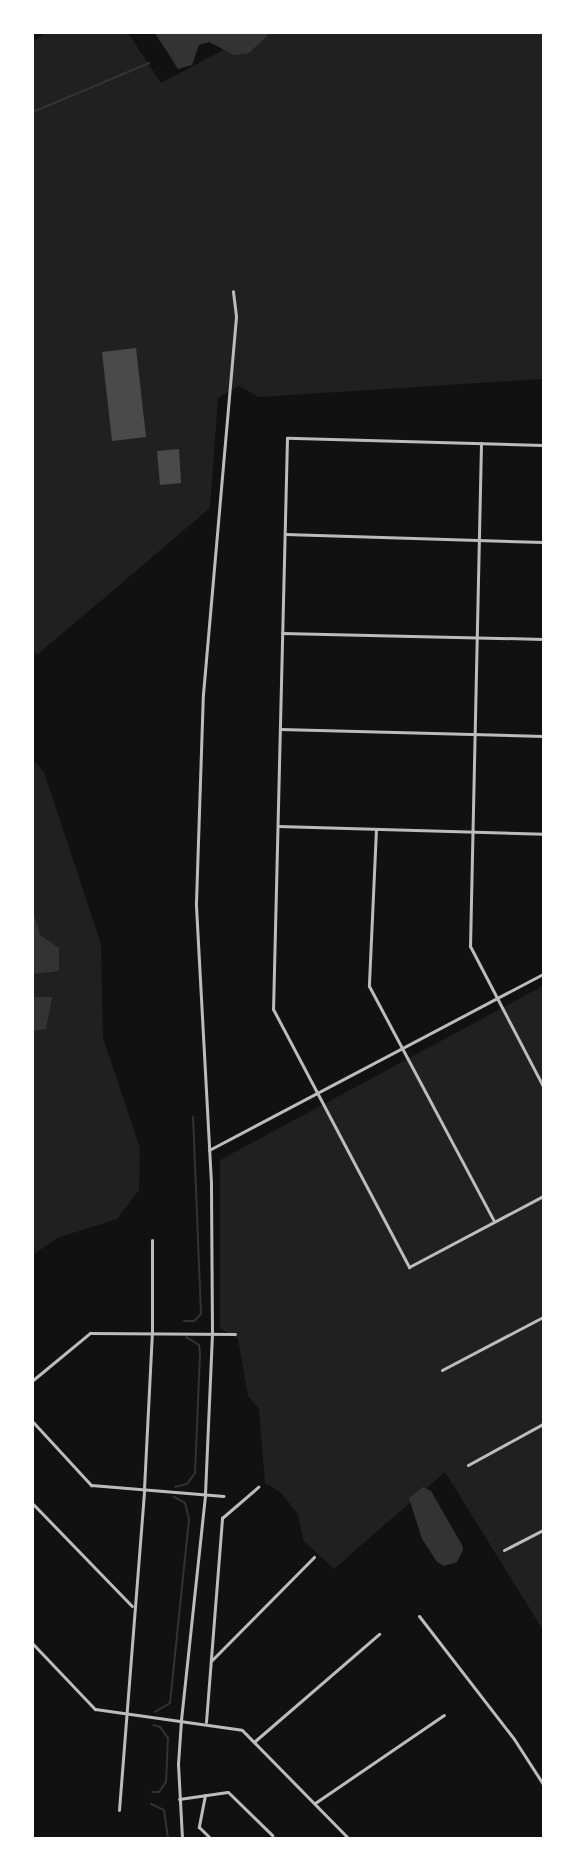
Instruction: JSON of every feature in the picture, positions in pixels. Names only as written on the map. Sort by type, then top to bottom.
[{"type":"street","points":[[182,1838],[179,1799],[181,1720],[205,1494],[212,1332],[209,1150],[196,902],[202,694],[236,316],[233,291]]},
{"type":"street","points":[[543,445],[287,438],[273,1010],[318,1091],[409,1267],[543,1196]]},
{"type":"street","points":[[481,443],[481,540],[470,946],[543,1086]]},
{"type":"street","points":[[285,534],[543,542]]},
{"type":"street","points":[[282,633],[543,639]]},
{"type":"street","points":[[280,729],[543,736]]},
{"type":"street","points":[[278,826],[543,834]]},
{"type":"street","points":[[376,829],[369,986],[494,1222]]},
{"type":"street","points":[[209,1150],[543,974]]},
{"type":"street","points":[[119,1810],[133,1607],[144,1489],[152,1332],[153,1240]]},
{"type":"street","points":[[442,1370],[543,1317]]},
{"type":"street","points":[[33,1380],[90,1333],[212,1332],[235,1334]]},
{"type":"street","points":[[33,1422],[91,1485],[224,1496]]},
{"type":"street","points":[[468,1465],[543,1424]]},
{"type":"street","points":[[206,1722],[222,1518],[258,1487]]},
{"type":"street","points":[[33,1504],[133,1607]]},
{"type":"street","points":[[504,1550],[543,1530]]},
{"type":"street","points":[[211,1661],[314,1557]]},
{"type":"street","points":[[420,1616],[514,1739],[543,1784]]},
{"type":"street","points":[[255,1741],[379,1634]]},
{"type":"street","points":[[33,1644],[95,1709],[126,1715],[206,1722],[242,1730],[348,1838]]},
{"type":"street","points":[[315,1803],[444,1715]]},
{"type":"street","points":[[179,1799],[228,1792],[272,1835]]},
{"type":"street","points":[[204,1795],[199,1827],[210,1838]]},
{"type":"shaded area","points":[[46,33],[128,33],[161,83],[255,33],[543,33],[543,379],[259,397],[239,386],[218,398],[210,508],[38,654],[33,653],[33,42]]},
{"type":"shaded area","points":[[155,33],[270,33],[249,53],[234,55],[209,42],[199,45],[192,65],[178,69]]},
{"type":"shaded area","points":[[33,760],[44,772],[101,944],[103,1038],[140,1148],[139,1190],[117,1219],[57,1238],[33,1255]]},
{"type":"shaded area","points":[[33,911],[40,935],[59,948],[59,971],[33,974]]},
{"type":"shaded area","points":[[543,986],[543,1630],[445,1472],[334,1569],[303,1540],[298,1514],[280,1492],[265,1483],[259,1409],[248,1396],[238,1339],[220,1328],[220,1160]]},
{"type":"shaded area","points":[[33,997],[52,997],[46,1029],[33,1031]]},
{"type":"shaded area","points":[[423,1487],[431,1491],[462,1545],[463,1550],[457,1562],[444,1566],[437,1562],[422,1539],[409,1498]]},
{"type":"building","points":[[136,348],[146,437],[112,441],[102,352]]},
{"type":"building","points":[[179,449],[181,483],[160,485],[157,451]]},
{"type":"waterway","points":[[33,112],[149,63]]},
{"type":"waterway","points":[[184,1321],[194,1321],[201,1314],[193,1117]]},
{"type":"waterway","points":[[175,1487],[187,1484],[195,1473],[200,1353],[199,1345],[186,1337]]},
{"type":"waterway","points":[[155,1712],[170,1703],[189,1519],[185,1503],[174,1497]]},
{"type":"waterway","points":[[152,1792],[159,1792],[166,1782],[168,1738],[160,1727],[153,1725]]},
{"type":"waterway","points":[[151,1804],[164,1810],[168,1838]]}]
